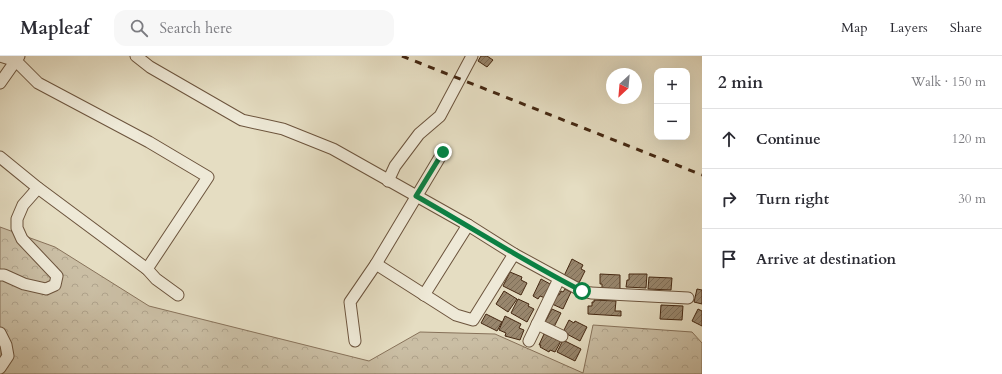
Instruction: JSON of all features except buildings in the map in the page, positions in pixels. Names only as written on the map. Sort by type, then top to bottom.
[{"type":"street","points":[[0,56],[18,59],[38,83],[149,142],[208,177],[147,269]]},
{"type":"street","points":[[136,56],[150,67],[242,120],[283,129],[333,149],[468,225],[514,254],[582,291],[591,293],[688,298]]},
{"type":"street","points":[[388,181],[395,166],[419,134],[440,116],[472,56]]},
{"type":"street","points":[[0,83],[18,59]]},
{"type":"street","points":[[354,341],[350,302],[376,264],[443,152]]},
{"type":"street","points":[[0,157],[38,188],[147,269],[178,295]]},
{"type":"street","points":[[0,275],[4,275],[24,284],[46,289],[55,285],[57,276],[22,239],[17,228],[17,220],[23,205],[38,188]]},
{"type":"street","points":[[424,296],[468,225]]},
{"type":"street","points":[[376,264],[456,315],[473,320],[514,254]]},
{"type":"street","points":[[529,341],[559,279]]},
{"type":"street","points":[[537,324],[562,336]]},
{"type":"street","points":[[0,333],[6,345],[8,356],[0,368]]},
{"type":"green space","points":[[0,227],[55,247],[149,306],[369,361],[420,332],[495,334],[583,373],[593,325],[692,332],[702,343],[702,374],[0,374]]},
{"type":"railway","points":[[402,56],[702,175]]},
{"type":"route","points":[[443,152],[416,196],[468,225],[514,254],[582,291]]}]
